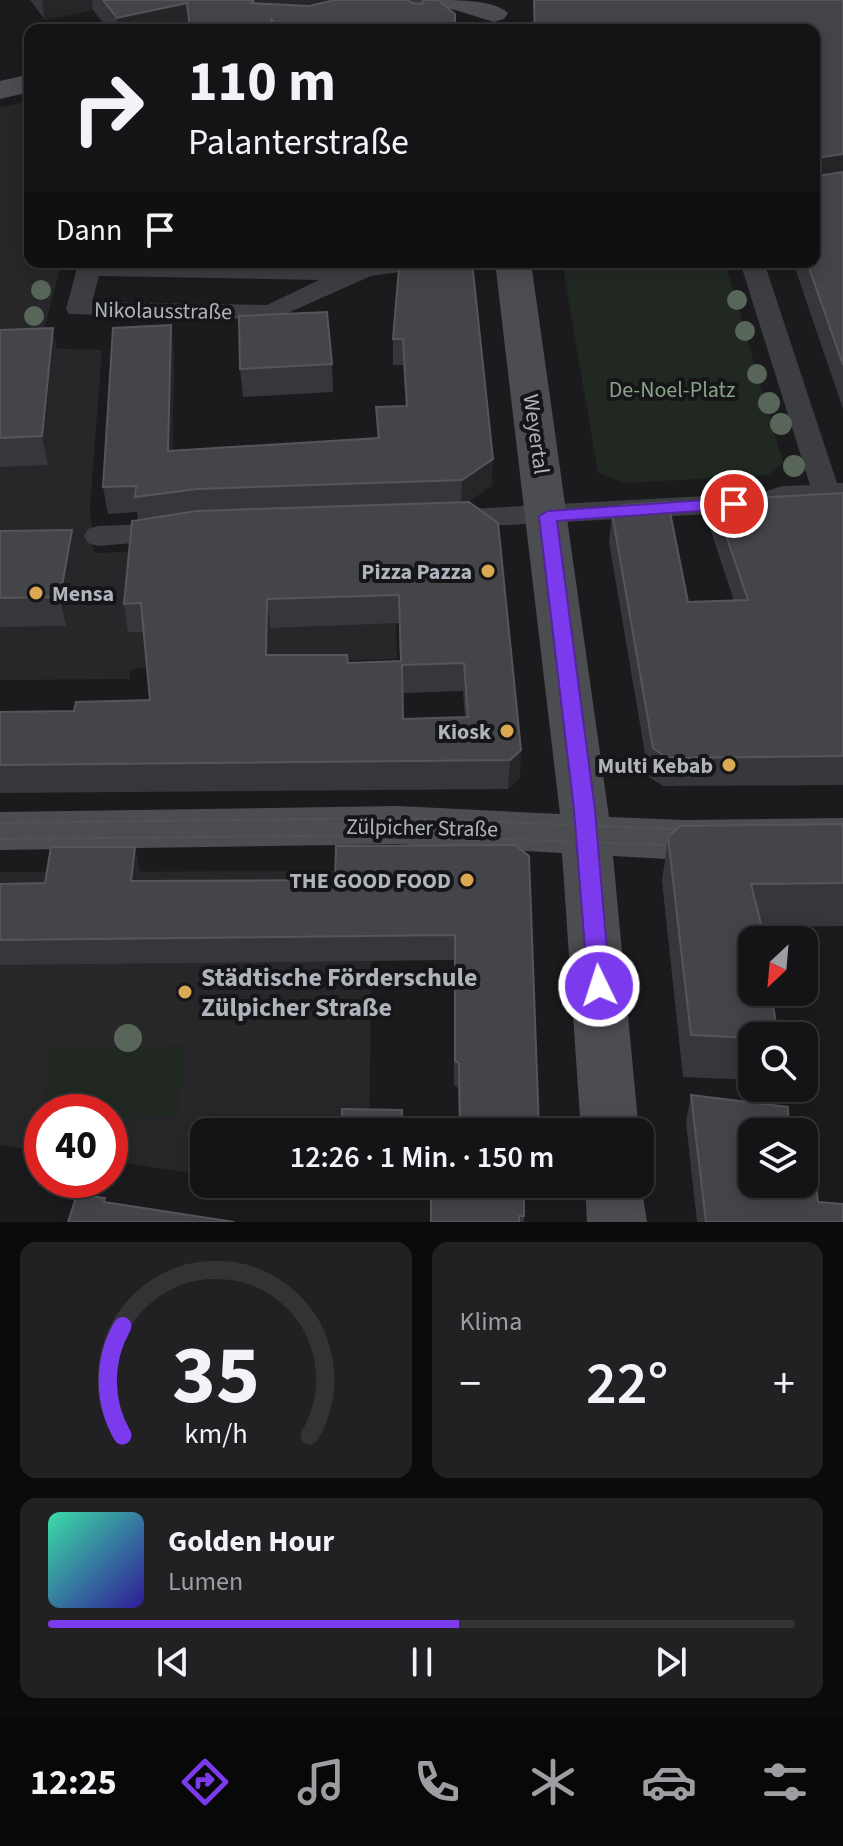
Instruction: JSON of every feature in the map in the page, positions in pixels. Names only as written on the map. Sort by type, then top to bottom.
[{"type":"street","points":[[452,0],[494,14]]},
{"type":"street","name":"Nikolausstraße","points":[[361,273],[312,291],[272,313],[78,309],[89,268],[293,276],[361,273],[389,268]]},
{"type":"street","name":"Weyertal","points":[[514,268],[587,833],[609,1118]]},
{"type":"street","points":[[421,520],[548,516],[765,502],[782,495],[834,492],[754,268]]},
{"type":"street","points":[[98,536],[155,535],[200,527]]},
{"type":"street","name":"Zülpicher Straße","points":[[0,831],[398,825],[685,840],[843,837]]},
{"type":"street","points":[[615,1198],[617,1222]]},
{"type":"shaded area","points":[[24,102],[24,268],[60,268],[39,348],[102,350],[90,507],[94,553],[393,543],[397,659],[161,665],[130,670],[130,679],[0,680],[0,107]]},
{"type":"shaded area","name":"Städtische Förderschule Zülpicher Straße","points":[[373,871],[369,1118],[190,1118],[190,1173],[128,1164],[128,1094],[24,1094],[24,1148],[0,1145],[0,872]]},
{"type":"green space","name":"De-Noel-Platz","points":[[563,268],[727,268],[783,463],[768,475],[624,483],[598,473]]},
{"type":"green space","points":[[184,1045],[179,1117],[128,1118],[128,1094],[46,1094],[50,1048]]},
{"type":"building","points":[[103,0],[254,0],[251,3],[309,6],[335,0],[408,0],[422,4],[423,0],[438,0],[455,14],[455,24],[274,24],[271,18],[272,24],[189,24],[187,3],[117,18]]},
{"type":"building","points":[[534,0],[843,0],[843,154],[820,157],[820,24],[535,24]]},
{"type":"building","points":[[843,172],[843,365],[809,268],[820,268],[820,176]]},
{"type":"building","points":[[399,268],[473,268],[493,459],[462,480],[197,489],[135,497],[136,486],[103,487],[113,328],[171,325],[168,451],[379,438],[376,407],[407,406],[403,339],[393,339]]},
{"type":"building","points":[[327,312],[332,364],[240,369],[239,316]]},
{"type":"building","points":[[53,328],[42,436],[0,438],[0,330]]},
{"type":"building","points":[[843,493],[843,756],[667,758],[653,748],[612,513],[623,505],[668,502],[688,602],[748,600],[714,500]]},
{"type":"building","points":[[469,502],[498,523],[521,750],[510,760],[0,765],[0,712],[74,711],[76,702],[150,700],[141,603],[124,604],[132,521],[197,511]],"holes":[[[399,595],[401,661],[348,663],[347,655],[266,655],[267,599]],[[464,663],[468,717],[403,719],[402,665]]]},
{"type":"building","points":[[72,530],[60,597],[0,598],[0,531]]},
{"type":"building","points":[[843,824],[843,883],[751,884],[761,926],[738,926],[738,1006],[773,1006],[776,1022],[738,1022],[738,1037],[691,1035],[668,837],[680,826]]},
{"type":"building","points":[[515,845],[529,856],[539,1118],[460,1118],[459,1063],[455,1061],[455,935],[0,940],[0,884],[45,883],[51,847],[135,847],[131,881],[335,880],[336,846]]},
{"type":"building","points":[[691,1095],[788,1107],[788,1118],[738,1118],[738,1198],[818,1198],[818,1202],[843,1204],[843,1222],[706,1222]]},
{"type":"building","points":[[342,1109],[402,1110],[402,1118],[342,1118]]},
{"type":"building","points":[[76,1198],[105,1198],[104,1202],[234,1222],[68,1222]]},
{"type":"building","points":[[431,1198],[524,1198],[524,1216],[519,1216],[519,1222],[431,1222]]},
{"type":"tram line","points":[[0,823],[402,818],[699,830]]},
{"type":"tram line","points":[[0,839],[397,835],[688,846]]},
{"type":"place","name":"Pizza Pazza","points":[[488,571]]},
{"type":"place","name":"Mensa","points":[[36,593]]},
{"type":"place","name":"Kiosk","points":[[507,731]]},
{"type":"place","name":"Multi Kebab","points":[[729,765]]},
{"type":"place","name":"THE GOOD FOOD","points":[[467,880]]},
{"type":"place","name":"Städtische Förderschule Zülpicher Straße","points":[[185,992]]},
{"type":"route","points":[[599,986],[584,810],[548,516],[734,504]]}]
